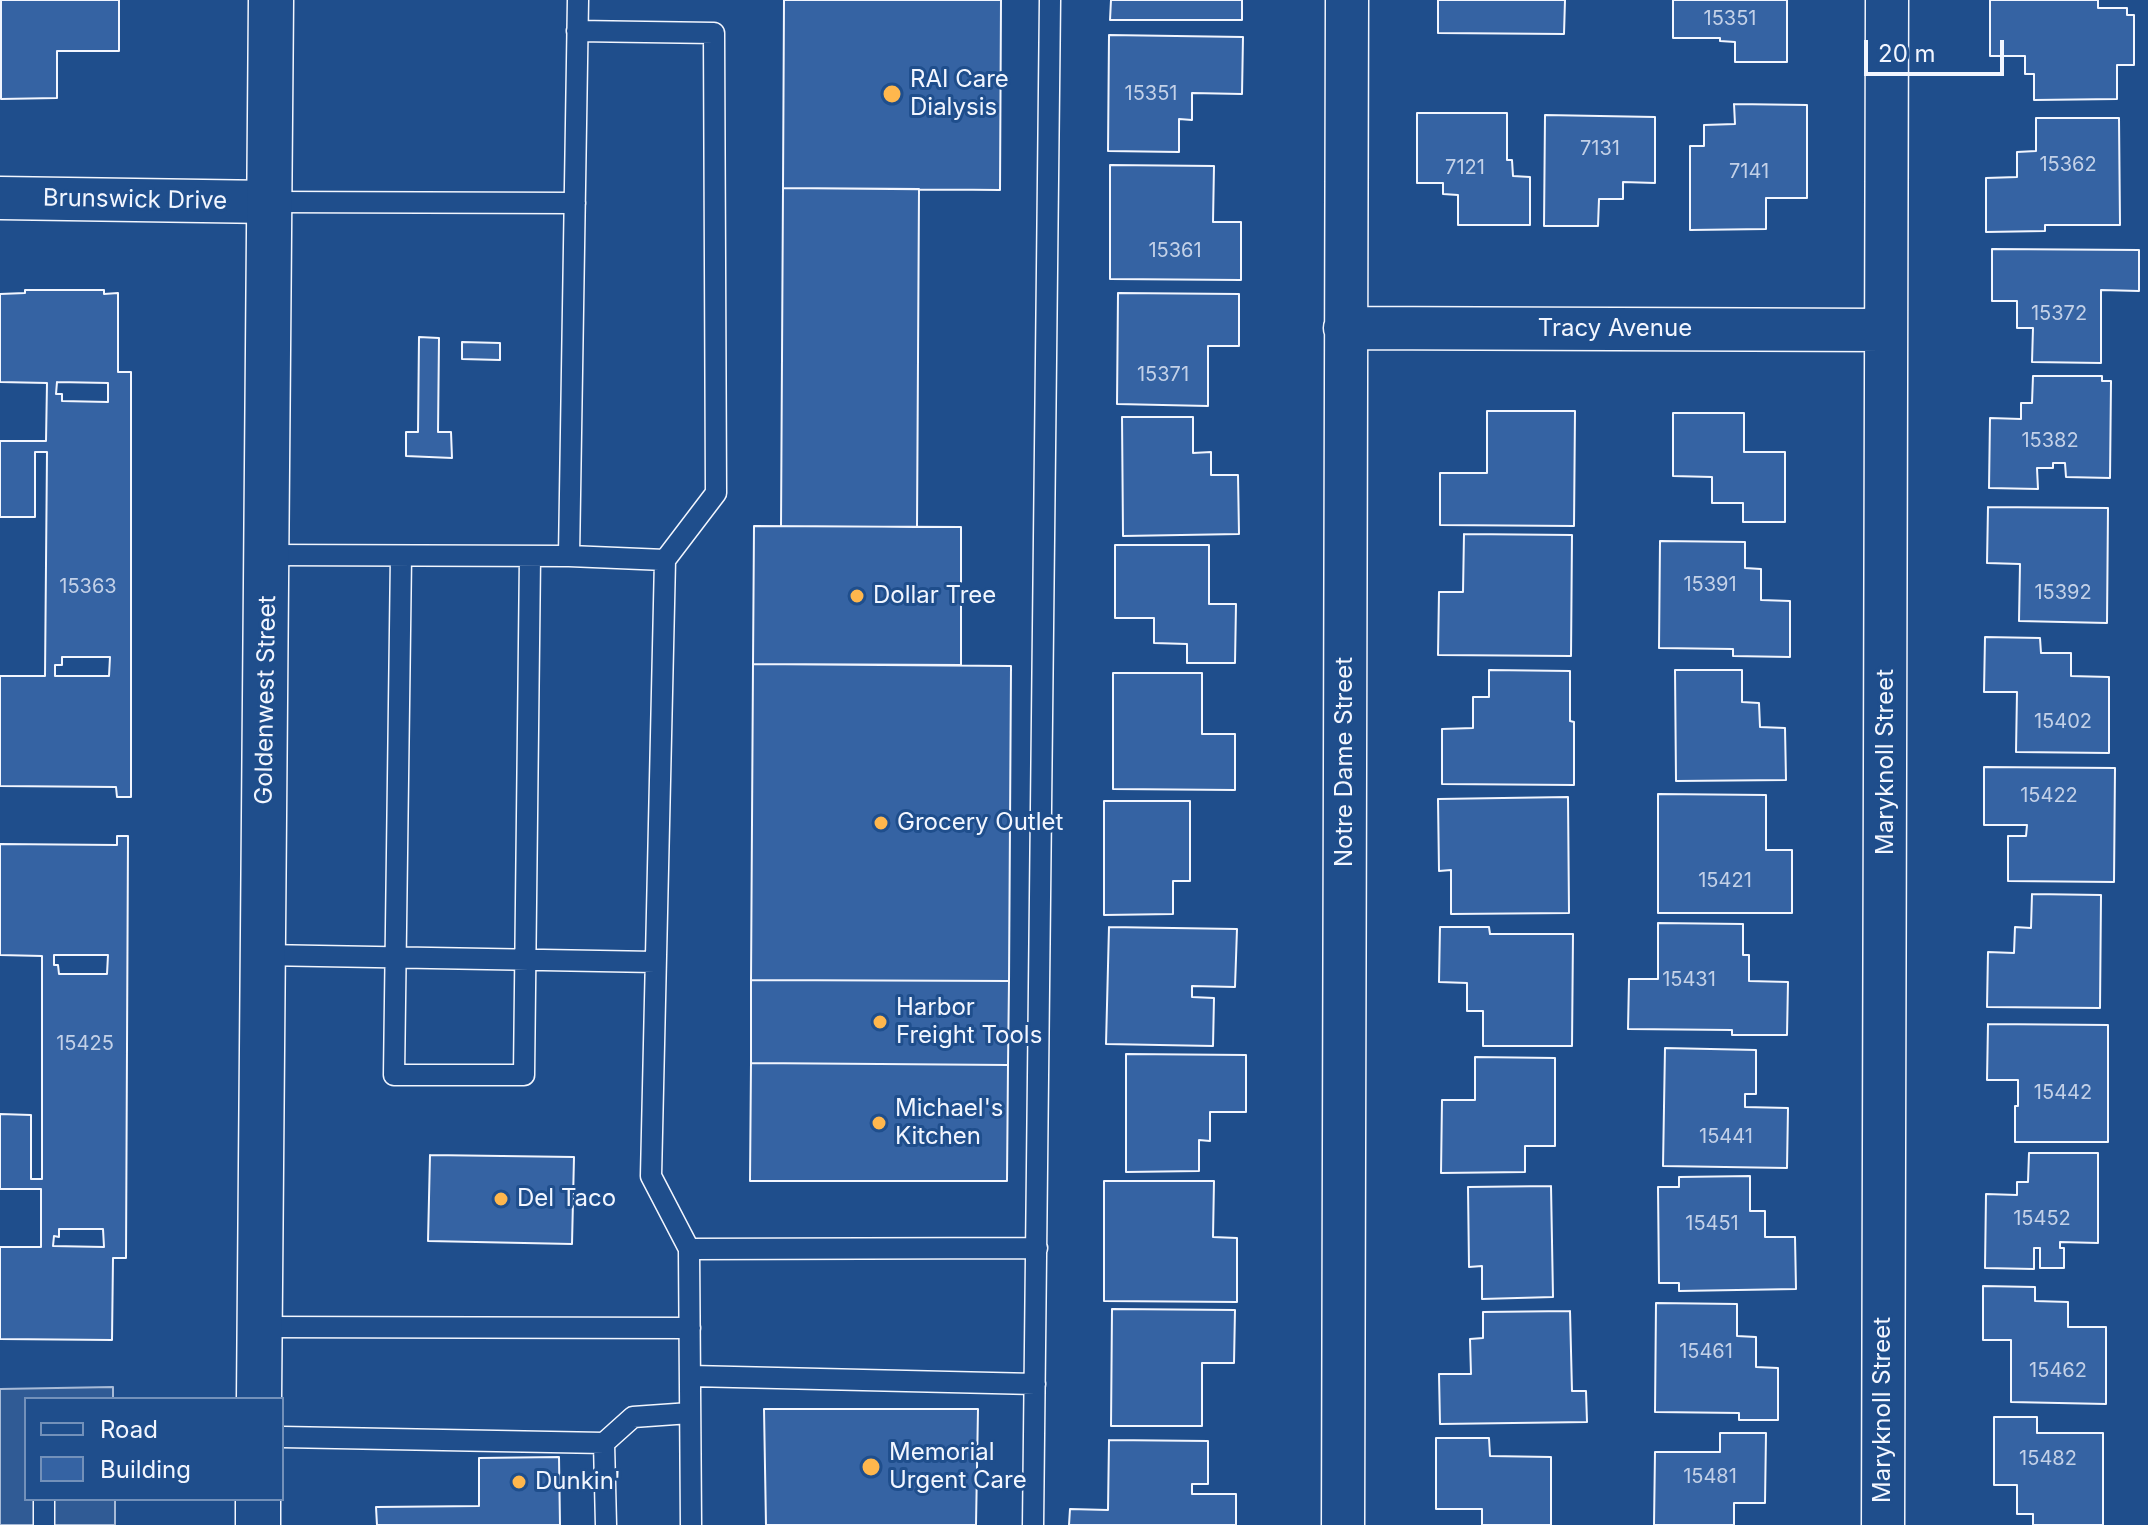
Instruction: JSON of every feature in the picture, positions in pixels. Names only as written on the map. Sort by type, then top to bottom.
[{"type":"main road","name":"Goldenwest Street","points":[[259,1397],[271,0]]},
{"type":"main road","points":[[258,1501],[258,1525]]},
{"type":"street","name":"Notre Dame Street","points":[[1343,1525],[1347,0]]},
{"type":"street","name":"Maryknoll Street","points":[[1883,1525],[1887,0]]},
{"type":"street","name":"Brunswick Drive","points":[[0,198],[270,202]]},
{"type":"street","name":"Tracy Avenue","points":[[1345,328],[1885,330]]},
{"type":"lane","points":[[569,556],[578,0]]},
{"type":"lane","points":[[1033,1525],[1050,0]]},
{"type":"lane","points":[[577,31],[714,33],[716,493],[665,560],[651,1176],[689,1249],[691,1525]]},
{"type":"lane","points":[[270,202],[575,203]]},
{"type":"lane","points":[[267,555],[569,556],[665,560]]},
{"type":"lane","points":[[401,556],[394,1075],[524,1075],[530,557]]},
{"type":"lane","points":[[263,955],[655,962]]},
{"type":"lane","points":[[689,1249],[1037,1248]]},
{"type":"lane","points":[[260,1327],[690,1328]]},
{"type":"lane","points":[[691,1376],[1035,1384]]},
{"type":"lane","points":[[284,1437],[604,1443],[633,1417],[690,1413]]},
{"type":"lane","points":[[604,1443],[606,1525]]},
{"type":"lane","points":[[44,1501],[44,1525]]},
{"type":"shaded area","points":[[113,1387],[113,1397],[24,1397],[24,1501],[115,1501],[115,1525],[0,1525],[0,1389]]},
{"type":"building","points":[[1,0],[119,0],[119,51],[57,51],[57,98],[1,99]]},
{"type":"building","name":"RAI Care Dialysis","points":[[784,0],[1001,0],[1000,190],[783,188]]},
{"type":"building","points":[[1111,0],[1242,0],[1242,20],[1110,20]]},
{"type":"building","points":[[1438,0],[1565,0],[1564,34],[1438,33]]},
{"type":"building","points":[[1673,0],[1787,0],[1787,62],[1735,62],[1735,42],[1720,41],[1720,38],[1673,38]]},
{"type":"building","points":[[1990,0],[2098,0],[2098,8],[2127,8],[2127,15],[2134,15],[2134,65],[2117,65],[2117,99],[2034,100],[2034,74],[2025,74],[2025,56],[1990,56]]},
{"type":"building","points":[[1109,35],[1243,37],[1242,94],[1192,93],[1192,120],[1179,119],[1179,152],[1108,151]]},
{"type":"building","points":[[1734,104],[1807,105],[1807,198],[1766,198],[1766,229],[1690,230],[1690,146],[1704,146],[1704,125],[1735,124]]},
{"type":"building","points":[[1417,113],[1507,113],[1507,160],[1512,160],[1513,176],[1530,177],[1530,225],[1458,225],[1458,195],[1443,194],[1443,183],[1417,183]]},
{"type":"building","points":[[1545,115],[1655,117],[1655,183],[1623,182],[1623,199],[1599,199],[1598,226],[1544,226]]},
{"type":"building","points":[[2036,118],[2119,118],[2120,225],[2045,225],[2045,231],[1986,232],[1986,178],[2017,177],[2017,152],[2036,151]]},
{"type":"building","points":[[1110,165],[1214,166],[1213,222],[1241,222],[1241,280],[1110,279]]},
{"type":"building","points":[[783,188],[919,189],[917,527],[781,526]]},
{"type":"building","points":[[1992,249],[2139,250],[2139,291],[2101,290],[2101,363],[2032,362],[2033,328],[2017,328],[2017,301],[1992,301]]},
{"type":"building","points":[[25,290],[104,290],[104,294],[118,293],[118,372],[131,372],[131,797],[117,797],[116,787],[0,786],[0,676],[45,676],[47,452],[35,452],[35,517],[0,517],[0,441],[46,441],[47,383],[0,382],[0,294],[25,293]],"holes":[[[57,382],[108,383],[108,402],[62,401],[62,394],[56,394]],[[62,657],[110,657],[109,676],[55,676],[55,665],[62,665]]]},
{"type":"building","points":[[1118,293],[1239,294],[1239,346],[1208,346],[1208,406],[1117,404]]},
{"type":"building","points":[[419,337],[439,338],[438,432],[451,432],[452,458],[406,456],[406,432],[418,432]]},
{"type":"building","points":[[462,342],[500,343],[500,360],[462,359]]},
{"type":"building","points":[[2033,376],[2102,376],[2102,381],[2111,381],[2110,478],[2066,477],[2065,463],[2053,463],[2053,468],[2037,468],[2038,489],[1989,488],[1990,418],[2021,419],[2021,403],[2032,403]]},
{"type":"building","points":[[1487,411],[1575,411],[1574,526],[1440,525],[1440,473],[1487,473]]},
{"type":"building","points":[[1673,413],[1744,413],[1744,452],[1785,452],[1785,522],[1743,522],[1743,503],[1712,503],[1712,477],[1673,476]]},
{"type":"building","points":[[1122,417],[1193,417],[1193,453],[1211,452],[1211,475],[1238,475],[1239,534],[1123,536]]},
{"type":"building","points":[[1988,507],[2108,508],[2107,623],[2019,621],[2020,564],[1987,563]]},
{"type":"building","name":"Dollar Tree","points":[[754,526],[961,527],[961,665],[753,664]]},
{"type":"building","points":[[1464,534],[1572,535],[1571,656],[1438,655],[1439,592],[1463,592]]},
{"type":"building","points":[[1660,541],[1745,542],[1745,568],[1761,569],[1761,600],[1790,601],[1790,657],[1733,656],[1733,649],[1659,648]]},
{"type":"building","points":[[1115,545],[1209,545],[1209,604],[1236,604],[1235,663],[1187,663],[1187,644],[1154,643],[1154,618],[1115,618]]},
{"type":"building","points":[[1985,637],[2040,638],[2041,653],[2071,653],[2071,676],[2109,677],[2109,753],[2016,752],[2017,692],[1984,692]]},
{"type":"building","name":"Grocery Outlet","points":[[753,664],[1011,666],[1009,981],[751,980]]},
{"type":"building","points":[[1489,670],[1570,671],[1574,785],[1442,784],[1442,729],[1473,728],[1473,697],[1489,697]]},
{"type":"building","points":[[1675,670],[1742,670],[1742,702],[1759,703],[1760,727],[1785,728],[1786,780],[1676,781]]},
{"type":"building","points":[[1113,673],[1202,673],[1202,734],[1235,734],[1235,790],[1113,789]]},
{"type":"building","points":[[1984,767],[2115,768],[2114,882],[2008,881],[2008,836],[2026,836],[2027,825],[1984,825]]},
{"type":"building","points":[[1658,794],[1766,795],[1766,850],[1792,850],[1792,913],[1658,913]]},
{"type":"building","points":[[1568,797],[1569,913],[1451,914],[1451,870],[1439,871],[1438,799]]},
{"type":"building","points":[[1104,801],[1190,801],[1190,881],[1173,881],[1173,914],[1104,915]]},
{"type":"building","points":[[117,836],[128,836],[126,1258],[113,1258],[112,1340],[0,1339],[0,1247],[41,1247],[41,1189],[0,1189],[0,1114],[31,1115],[31,1179],[42,1179],[42,956],[0,955],[0,844],[117,845]],"holes":[[[54,955],[108,955],[107,974],[59,974],[58,965],[54,965]],[[59,1229],[103,1229],[104,1247],[53,1246],[54,1236],[59,1237]]]},
{"type":"building","points":[[2032,894],[2101,895],[2100,1008],[1987,1007],[1988,952],[2014,953],[2015,927],[2031,928]]},
{"type":"building","points":[[1658,923],[1743,924],[1743,955],[1749,955],[1749,981],[1788,982],[1787,1035],[1732,1035],[1732,1030],[1628,1029],[1629,979],[1658,979]]},
{"type":"building","points":[[1109,927],[1237,929],[1235,987],[1192,986],[1192,997],[1214,998],[1213,1046],[1106,1044]]},
{"type":"building","points":[[1440,927],[1489,927],[1490,934],[1573,934],[1572,1046],[1483,1046],[1483,1011],[1467,1011],[1467,983],[1439,982]]},
{"type":"building","name":"Harbor Freight Tools","points":[[751,980],[1009,981],[1008,1065],[751,1063]]},
{"type":"building","points":[[1988,1024],[2108,1025],[2108,1142],[2015,1142],[2018,1080],[1987,1080]]},
{"type":"building","points":[[1665,1048],[1756,1050],[1756,1094],[1745,1094],[1745,1107],[1788,1108],[1787,1168],[1663,1166]]},
{"type":"building","points":[[1126,1054],[1246,1055],[1246,1112],[1210,1112],[1210,1141],[1199,1140],[1199,1171],[1126,1172]]},
{"type":"building","points":[[1475,1057],[1555,1058],[1555,1146],[1525,1146],[1525,1172],[1441,1173],[1442,1100],[1475,1100]]},
{"type":"building","name":"Michael's Kitchen","points":[[751,1063],[1008,1065],[1007,1181],[750,1181]]},
{"type":"building","points":[[2029,1153],[2098,1153],[2098,1243],[2060,1242],[2060,1248],[2064,1248],[2064,1268],[2040,1268],[2040,1248],[2034,1248],[2034,1269],[1985,1268],[1986,1194],[2017,1195],[2017,1182],[2028,1182]]},
{"type":"building","name":"Del Taco","points":[[430,1155],[574,1157],[572,1244],[428,1241]]},
{"type":"building","points":[[1750,1176],[1750,1211],[1765,1211],[1765,1237],[1795,1237],[1796,1289],[1679,1291],[1679,1283],[1659,1283],[1658,1187],[1679,1187],[1679,1177]]},
{"type":"building","points":[[1104,1181],[1214,1181],[1213,1237],[1237,1238],[1237,1302],[1104,1301]]},
{"type":"building","points":[[1551,1186],[1553,1297],[1482,1299],[1482,1266],[1469,1267],[1468,1187]]},
{"type":"building","points":[[1983,1286],[2035,1287],[2035,1301],[2068,1302],[2068,1327],[2106,1327],[2106,1404],[2011,1402],[2011,1340],[1983,1340]]},
{"type":"building","points":[[1656,1303],[1737,1304],[1737,1336],[1756,1337],[1756,1367],[1778,1368],[1778,1420],[1739,1420],[1739,1413],[1655,1412]]},
{"type":"building","points":[[1112,1309],[1235,1310],[1234,1363],[1202,1363],[1202,1426],[1111,1426]]},
{"type":"building","points":[[1570,1311],[1572,1391],[1586,1391],[1587,1422],[1440,1424],[1439,1374],[1471,1374],[1470,1339],[1483,1338],[1483,1312]]},
{"type":"building","name":"Memorial Urgent Care","points":[[764,1409],[978,1409],[976,1525],[766,1525]]},
{"type":"building","points":[[1994,1417],[2037,1417],[2037,1433],[2103,1433],[2103,1525],[2033,1525],[2033,1514],[2017,1514],[2017,1485],[1994,1485]]},
{"type":"building","points":[[1720,1433],[1766,1433],[1765,1503],[1734,1503],[1734,1525],[1654,1525],[1655,1452],[1720,1452]]},
{"type":"building","points":[[1436,1438],[1489,1438],[1490,1456],[1551,1457],[1551,1525],[1482,1525],[1482,1509],[1436,1509]]},
{"type":"building","points":[[1109,1440],[1208,1441],[1208,1484],[1192,1484],[1192,1494],[1236,1494],[1236,1525],[1069,1525],[1070,1509],[1108,1510]]},
{"type":"building","name":"Dunkin'","points":[[559,1457],[560,1525],[377,1525],[376,1507],[479,1506],[479,1458]]},
{"type":"place","name":"RAI Care Dialysis","points":[[892,94]]},
{"type":"place","name":"Dollar Tree","points":[[857,596]]},
{"type":"place","name":"Grocery Outlet","points":[[881,823]]},
{"type":"place","name":"Harbor Freight Tools","points":[[880,1022]]},
{"type":"place","name":"Michael's Kitchen","points":[[879,1123]]},
{"type":"place","name":"Del Taco","points":[[501,1199]]},
{"type":"place","name":"Memorial Urgent Care","points":[[871,1467]]},
{"type":"place","name":"Dunkin'","points":[[519,1482]]}]
